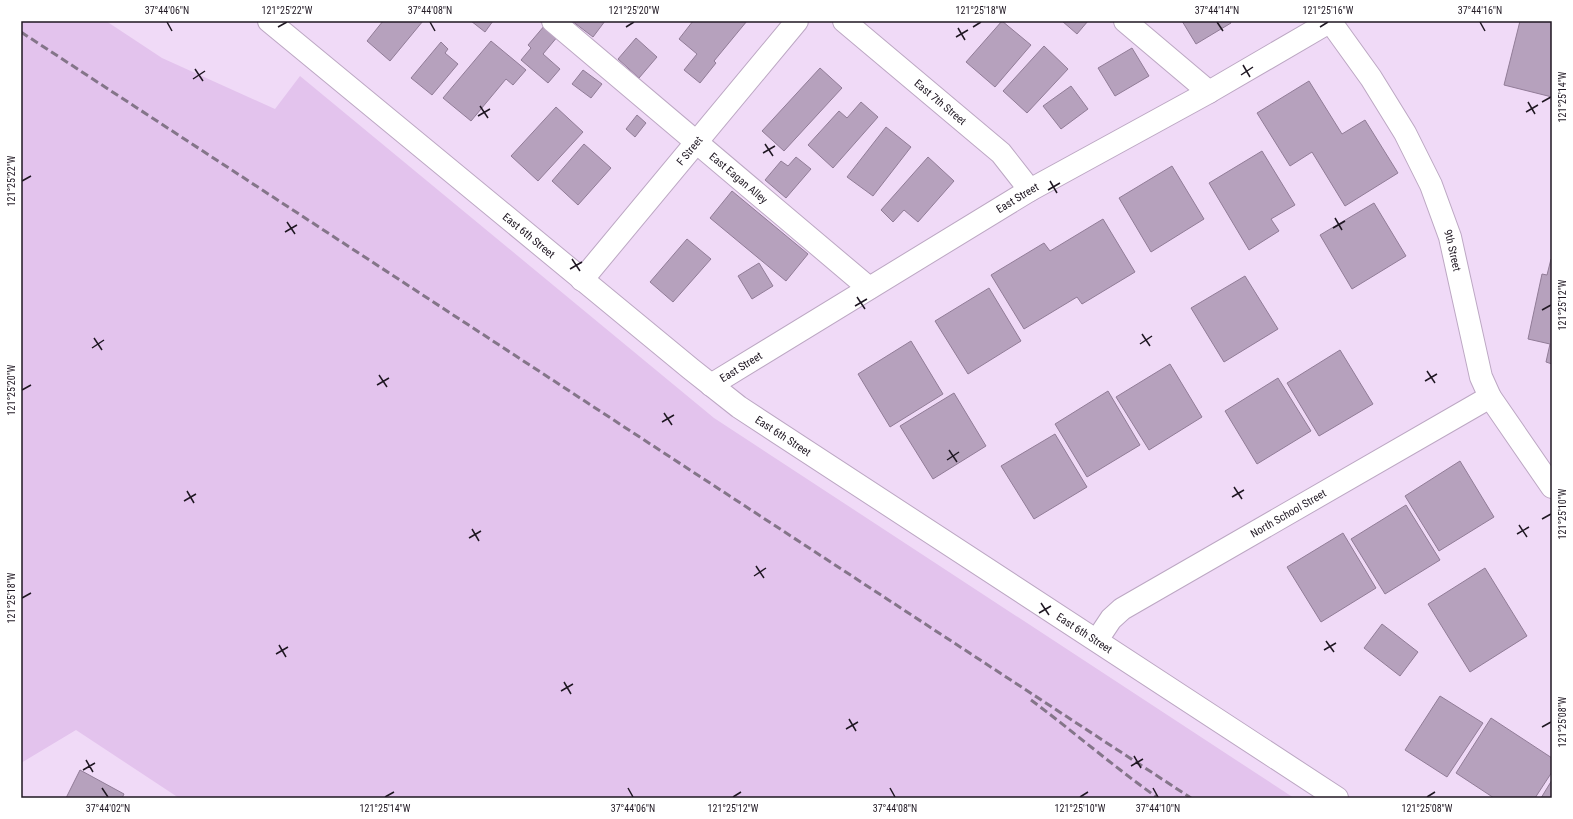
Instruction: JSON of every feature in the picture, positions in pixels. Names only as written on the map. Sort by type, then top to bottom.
[{"type":"street","name":"East 6th Street","points":[[269,21],[582,280],[739,407],[1336,798]]},
{"type":"street","name":"East Eagan Alley","points":[[553,21],[697,141],[869,288]]},
{"type":"street","name":"F Street","points":[[582,280],[797,21]]},
{"type":"street","name":"East 7th Street","points":[[844,21],[1001,153],[1030,190]]},
{"type":"street","points":[[1125,21],[1209,92]]},
{"type":"street","name":"East Street","points":[[711,385],[1030,190],[1209,92],[1330,21]]},
{"type":"street","name":"9th Street","points":[[1330,21],[1371,78],[1405,133],[1431,185],[1450,237],[1481,377],[1490,396],[1552,487]]},
{"type":"street","name":"North School Street","points":[[1096,640],[1111,619],[1122,609],[1490,396]]},
{"type":"shaded area","points":[[21,21],[106,21],[162,58],[275,109],[300,76],[714,418],[1294,798],[179,798],[76,730],[21,763]]},
{"type":"building","points":[[383,21],[423,21],[390,61],[367,41]]},
{"type":"building","points":[[471,21],[493,21],[485,32]]},
{"type":"building","points":[[572,21],[605,21],[593,37]]},
{"type":"building","points":[[693,21],[747,21],[714,61],[716,63],[700,83],[684,70],[697,54],[679,39]]},
{"type":"building","points":[[1002,21],[1031,45],[995,87],[966,62]]},
{"type":"building","points":[[1062,21],[1088,21],[1077,34]]},
{"type":"building","points":[[1182,21],[1230,21],[1231,23],[1196,44]]},
{"type":"building","points":[[1520,21],[1552,21],[1552,97],[1504,85]]},
{"type":"building","points":[[545,25],[558,36],[543,54],[560,69],[548,83],[521,60],[531,48],[528,45]]},
{"type":"building","points":[[636,38],[657,57],[639,78],[618,59]]},
{"type":"building","points":[[491,41],[526,70],[513,85],[506,79],[471,121],[443,98]]},
{"type":"building","points":[[441,42],[448,49],[445,53],[458,64],[432,95],[411,78]]},
{"type":"building","points":[[1044,46],[1068,69],[1027,113],[1003,91]]},
{"type":"building","points":[[1132,48],[1149,76],[1115,96],[1098,68]]},
{"type":"building","points":[[820,68],[842,88],[784,151],[762,131]]},
{"type":"building","points":[[583,70],[602,84],[591,98],[572,84]]},
{"type":"building","points":[[1309,81],[1342,134],[1365,120],[1398,173],[1345,206],[1312,152],[1290,166],[1257,113]]},
{"type":"building","points":[[1071,86],[1088,109],[1061,129],[1043,106]]},
{"type":"building","points":[[861,102],[878,117],[833,168],[808,145],[839,111],[847,118]]},
{"type":"building","points":[[556,107],[583,132],[538,181],[511,156]]},
{"type":"building","points":[[637,115],[646,123],[635,137],[626,129]]},
{"type":"building","points":[[886,127],[911,147],[873,196],[847,177]]},
{"type":"building","points":[[584,144],[611,168],[578,205],[552,181]]},
{"type":"building","points":[[1262,151],[1295,205],[1271,219],[1279,231],[1249,250],[1209,183]]},
{"type":"building","points":[[796,157],[811,169],[786,198],[765,180],[781,161],[788,166]]},
{"type":"building","points":[[928,157],[954,181],[918,222],[904,210],[893,222],[881,210]]},
{"type":"building","points":[[1172,166],[1204,219],[1151,252],[1119,198]]},
{"type":"building","points":[[732,191],[808,254],[786,281],[710,218]]},
{"type":"building","points":[[1374,203],[1406,256],[1352,289],[1320,235]]},
{"type":"building","points":[[1103,219],[1135,272],[1082,304],[1077,297],[1024,329],[991,275],[1044,243],[1050,251]]},
{"type":"building","points":[[687,239],[711,259],[673,302],[650,282]]},
{"type":"building","points":[[1551,259],[1552,364],[1546,362],[1550,344],[1528,339],[1542,274],[1547,275]]},
{"type":"building","points":[[759,263],[773,286],[752,299],[738,276]]},
{"type":"building","points":[[1245,276],[1278,329],[1224,362],[1191,308]]},
{"type":"building","points":[[989,288],[1021,341],[968,374],[935,321]]},
{"type":"building","points":[[911,341],[943,394],[890,427],[858,374]]},
{"type":"building","points":[[1340,350],[1373,404],[1319,436],[1287,383]]},
{"type":"building","points":[[1170,364],[1202,417],[1149,450],[1116,397]]},
{"type":"building","points":[[1278,378],[1311,431],[1257,464],[1225,411]]},
{"type":"building","points":[[1108,391],[1140,445],[1087,477],[1055,424]]},
{"type":"building","points":[[954,393],[986,446],[933,479],[900,426]]},
{"type":"building","points":[[1055,434],[1087,487],[1034,519],[1001,466]]},
{"type":"building","points":[[1460,461],[1494,517],[1439,551],[1405,496]]},
{"type":"building","points":[[1406,505],[1440,560],[1385,594],[1351,539]]},
{"type":"building","points":[[1343,533],[1376,588],[1321,622],[1287,567]]},
{"type":"building","points":[[1485,568],[1527,636],[1470,672],[1428,604]]},
{"type":"building","points":[[1382,624],[1418,652],[1400,676],[1364,648]]},
{"type":"building","points":[[1440,696],[1483,723],[1447,777],[1405,750]]},
{"type":"building","points":[[1491,718],[1552,758],[1552,772],[1535,798],[1494,798],[1456,773]]},
{"type":"building","points":[[80,770],[124,794],[122,798],[66,798]]},
{"type":"building","points":[[1552,780],[1552,798],[1541,798]]},
{"type":"railway","points":[[21,32],[1191,798]]},
{"type":"railway","points":[[1031,700],[1158,798]]}]
